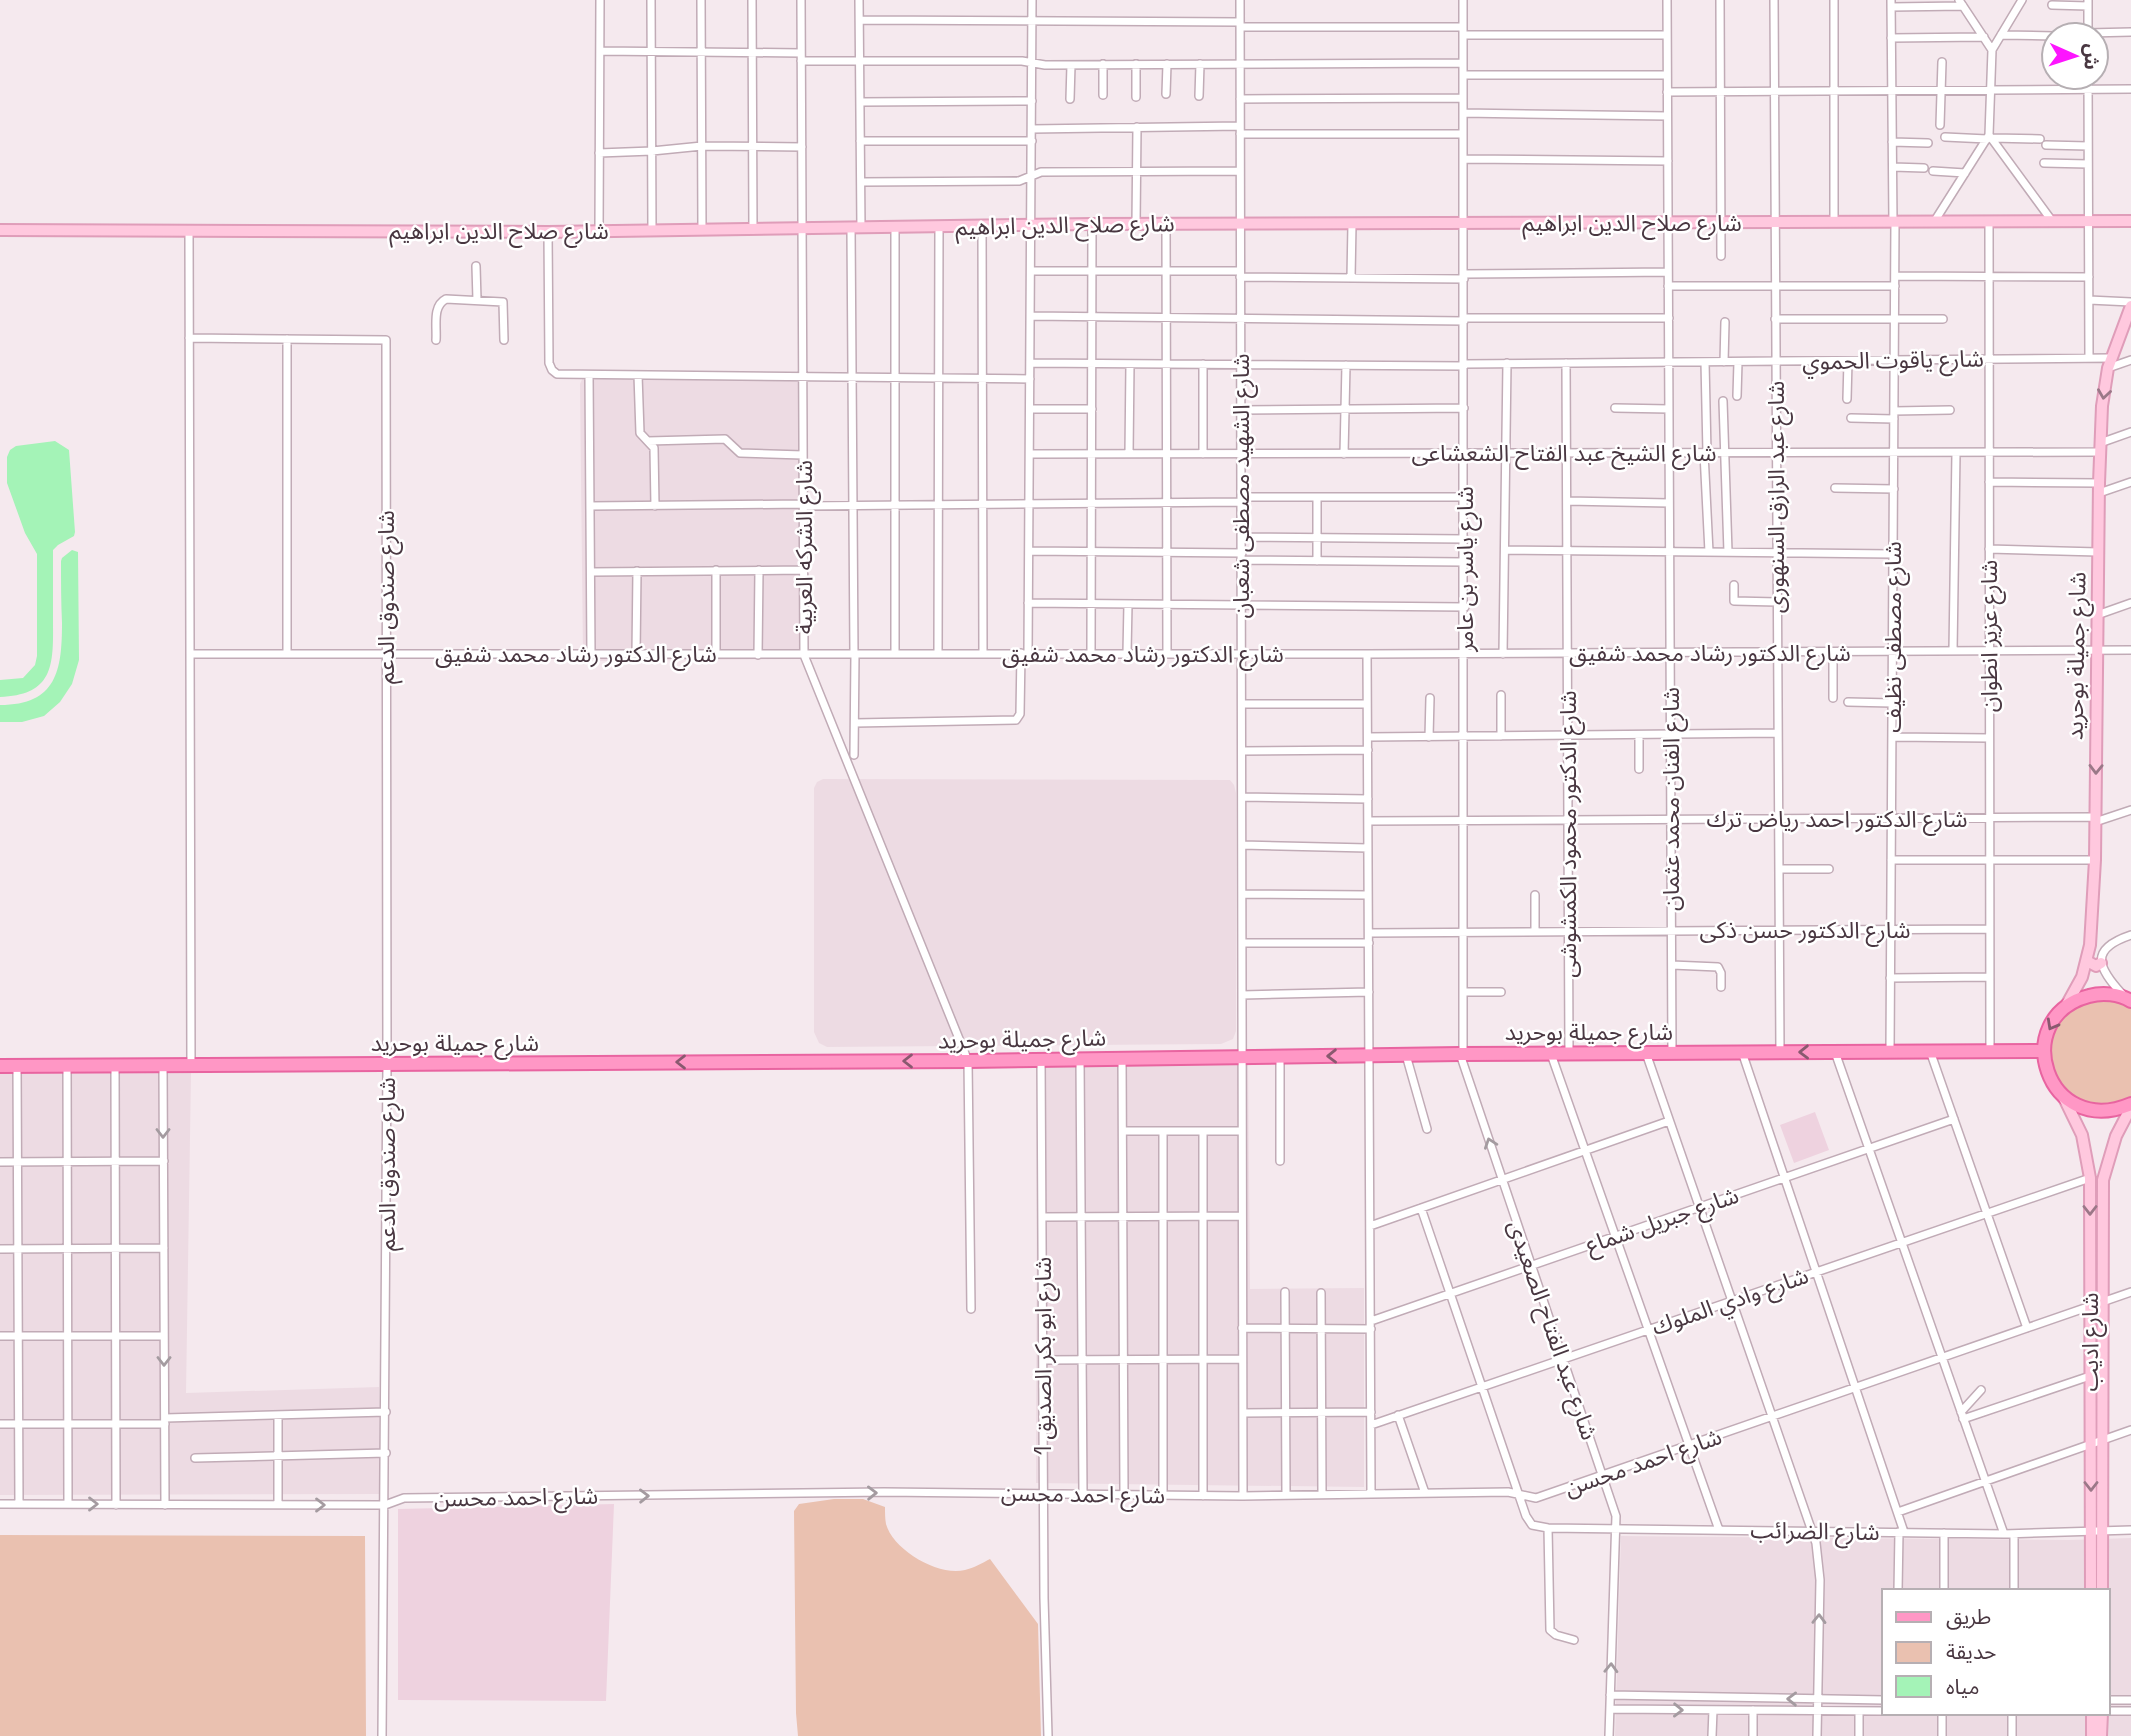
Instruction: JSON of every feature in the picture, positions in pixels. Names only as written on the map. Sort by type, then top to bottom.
[{"type":"main road","points":[[2128,1000],[2111,994],[2095,994],[2066,1006],[2051,1026],[2044,1051],[2049,1077],[2064,1098],[2080,1107],[2098,1112],[2131,1106]]},
{"type":"main road","name":"شارع جميلة بوحريد","points":[[0,1066],[968,1061],[1462,1054],[2044,1051]]},
{"type":"street","points":[[599,232],[600,0]]},
{"type":"street","points":[[651,0],[652,231]]},
{"type":"street","points":[[701,0],[702,230]]},
{"type":"street","points":[[752,0],[753,229]]},
{"type":"street","name":"شارع الشركه العربية","points":[[801,0],[804,655],[968,1061]]},
{"type":"street","points":[[854,755],[852,377],[856,228],[860,182],[859,0]]},
{"type":"street","points":[[855,723],[1016,720],[1020,715],[1029,551],[1032,0]]},
{"type":"street","name":"شارع الشهيد مصطفى شعبان","points":[[1240,0],[1244,1496]]},
{"type":"street","name":"شارع ياسر بن عامر","points":[[1462,1054],[1465,737],[1463,0]]},
{"type":"street","name":"شارع الفنان محمد عثمان","points":[[1667,0],[1672,1053]]},
{"type":"street","points":[[1720,0],[1721,256]]},
{"type":"street","name":"شارع عبد الرازق السنهورى","points":[[1774,0],[1780,1052]]},
{"type":"street","points":[[1834,0],[1834,222]]},
{"type":"street","points":[[1934,222],[1989,137],[1992,50],[2022,0]]},
{"type":"street","points":[[1891,4],[1961,3],[1992,50]]},
{"type":"street","points":[[2052,5],[2088,3],[2088,21]]},
{"type":"street","name":"شارع مصطفى نظيف","points":[[1890,1051],[1895,320],[1891,4]]},
{"type":"street","points":[[860,20],[1032,20],[1667,35]]},
{"type":"street","points":[[2110,33],[2131,32]]},
{"type":"street","points":[[2001,35],[2040,36]]},
{"type":"street","points":[[1891,38],[1984,37]]},
{"type":"street","points":[[600,51],[752,52],[860,61],[1032,62],[1071,65],[1463,63]]},
{"type":"street","points":[[1940,125],[1941,62]]},
{"type":"street","points":[[1102,95],[1103,64]]},
{"type":"street","points":[[1136,64],[1136,97]]},
{"type":"street","points":[[1166,94],[1167,64]]},
{"type":"street","points":[[1199,96],[1200,64]]},
{"type":"street","points":[[1070,99],[1071,65]]},
{"type":"street","points":[[1463,75],[1667,75]]},
{"type":"street","points":[[2110,89],[2131,89]]},
{"type":"street","points":[[1667,92],[2040,90]]},
{"type":"street","points":[[2088,91],[2089,357]]},
{"type":"street","points":[[1240,99],[1463,98]]},
{"type":"street","points":[[860,102],[1032,101]]},
{"type":"street","points":[[1463,113],[1667,116]]},
{"type":"street","points":[[1032,129],[1136,127],[1463,134]]},
{"type":"street","points":[[1136,127],[1136,224]]},
{"type":"street","points":[[1989,137],[2052,221]]},
{"type":"street","points":[[1945,138],[1989,137],[2088,146]]},
{"type":"street","points":[[860,141],[1032,141]]},
{"type":"street","points":[[1892,142],[1928,144]]},
{"type":"street","points":[[599,153],[702,146],[802,147]]},
{"type":"street","points":[[1463,159],[1668,161]]},
{"type":"street","points":[[2044,163],[2088,164]]},
{"type":"street","points":[[1893,167],[1924,168]]},
{"type":"street","points":[[860,182],[1019,181],[1041,172],[1240,171]]},
{"type":"street","points":[[1933,171],[1965,173]]},
{"type":"street","name":"شارع صلاح الدين ابراهيم","points":[[0,230],[599,232],[1166,223],[2131,221]]},
{"type":"street","name":"شارع عزيز انطوان","points":[[1989,222],[1990,1050]]},
{"type":"street","points":[[1166,223],[1167,654]]},
{"type":"street","points":[[1091,653],[1092,224]]},
{"type":"street","points":[[1351,278],[1352,224]]},
{"type":"street","points":[[982,225],[983,653]]},
{"type":"street","points":[[939,226],[939,654]]},
{"type":"street","points":[[895,227],[895,654]]},
{"type":"street","points":[[188,230],[191,1065]]},
{"type":"street","points":[[548,232],[550,367],[557,374],[1030,379]]},
{"type":"street","points":[[477,266],[477,300]]},
{"type":"street","points":[[1032,271],[1166,271],[1351,278],[1668,272]]},
{"type":"street","points":[[1895,276],[2089,277]]},
{"type":"street","points":[[1668,286],[1895,286]]},
{"type":"street","points":[[436,340],[437,307],[446,299],[503,302],[504,340]]},
{"type":"street","points":[[2089,300],[2131,304]]},
{"type":"street","name":"شارع جميلة بوحريد","points":[[2066,1006],[2075,992],[2090,945],[2095,860],[2102,406],[2109,363],[2131,304]]},
{"type":"street","points":[[1031,316],[1255,320],[1669,318]]},
{"type":"street","points":[[1775,319],[1943,319]]},
{"type":"street","points":[[1724,362],[1725,322]]},
{"type":"street","points":[[189,338],[287,339],[287,653]]},
{"type":"street","name":"شارع صندوق الدعم","points":[[287,339],[386,340],[387,1064],[383,1736]]},
{"type":"street","name":"شارع ياقوت الحموي","points":[[1031,363],[1464,365],[2089,357],[2109,363]]},
{"type":"street","points":[[2109,363],[2131,360]]},
{"type":"street","points":[[1847,399],[1848,361]]},
{"type":"street","points":[[1705,362],[1709,552]]},
{"type":"street","points":[[1737,396],[1738,362]]},
{"type":"street","points":[[1503,654],[1507,363]]},
{"type":"street","name":"شارع الدكتور محمود الكمشوشى","points":[[1566,363],[1569,1054]]},
{"type":"street","points":[[1129,454],[1130,364]]},
{"type":"street","points":[[1203,364],[1203,454]]},
{"type":"street","points":[[1344,454],[1346,365]]},
{"type":"street","points":[[589,375],[591,654]]},
{"type":"street","points":[[638,375],[639,430],[641,437],[654,449],[655,506]]},
{"type":"street","points":[[1723,401],[1728,552]]},
{"type":"street","points":[[1241,410],[1465,408]]},
{"type":"street","points":[[1615,408],[1669,409]]},
{"type":"street","points":[[1030,409],[1092,409]]},
{"type":"street","points":[[1851,418],[1950,410]]},
{"type":"street","name":"شارع الشيخ عبد الفتاح الشعشاعى","points":[[1030,454],[1955,453],[2100,447],[2131,432]]},
{"type":"street","points":[[648,441],[725,439],[740,453],[803,455]]},
{"type":"street","points":[[1953,651],[1955,453]]},
{"type":"street","points":[[1989,482],[2099,488],[2131,482]]},
{"type":"street","points":[[1835,488],[1894,489]]},
{"type":"street","points":[[590,506],[1029,505],[1317,497],[1465,497]]},
{"type":"street","points":[[1317,497],[1317,561]]},
{"type":"street","points":[[1567,501],[1669,503]]},
{"type":"street","points":[[1242,537],[1465,539]]},
{"type":"street","points":[[1989,549],[2098,552]]},
{"type":"street","points":[[1505,550],[1893,554]]},
{"type":"street","points":[[1029,551],[1167,552],[1317,561],[1465,562]]},
{"type":"street","points":[[716,570],[716,654]]},
{"type":"street","points":[[758,654],[760,570]]},
{"type":"street","points":[[591,572],[804,570]]},
{"type":"street","points":[[636,654],[637,571]]},
{"type":"street","points":[[1734,585],[1734,601],[1777,602]]},
{"type":"street","points":[[1028,603],[1465,607]]},
{"type":"street","points":[[2097,615],[2131,603]]},
{"type":"street","points":[[1127,653],[1128,604]]},
{"type":"street","name":"شارع الدكتور رشاد محمد شفيق","points":[[190,654],[1503,654],[2131,650]]},
{"type":"street","points":[[1833,652],[1833,698]]},
{"type":"street","points":[[1367,654],[1371,1493]]},
{"type":"street","points":[[1501,695],[1501,736]]},
{"type":"street","points":[[1429,737],[1430,698]]},
{"type":"street","points":[[1849,702],[1892,703]]},
{"type":"street","points":[[1242,704],[1367,704]]},
{"type":"street","points":[[1368,737],[1778,733]]},
{"type":"street","points":[[1639,735],[1639,769]]},
{"type":"street","points":[[1892,737],[1989,738]]},
{"type":"street","points":[[1242,751],[1368,750]]},
{"type":"street","points":[[1242,797],[1368,799]]},
{"type":"street","name":"شارع الدكتور احمد رياض ترك","points":[[1368,821],[1891,818],[2095,820],[2131,810]]},
{"type":"street","points":[[1242,845],[1368,848]]},
{"type":"street","points":[[1891,860],[2095,860]]},
{"type":"street","points":[[1779,869],[1829,869]]},
{"type":"street","points":[[1242,894],[1368,895]]},
{"type":"street","points":[[1535,895],[1535,932]]},
{"type":"street","name":"شارع الدكتور حسن ذكى","points":[[1369,933],[1989,929]]},
{"type":"street","points":[[2087,961],[2096,966],[2101,962],[2108,945],[2131,934]]},
{"type":"street","points":[[1242,943],[1369,943]]},
{"type":"street","points":[[2101,962],[2112,982],[2128,1000]]},
{"type":"street","points":[[1672,965],[1718,967],[1721,987]]},
{"type":"street","points":[[1890,978],[1989,977]]},
{"type":"street","points":[[1242,995],[1369,992]]},
{"type":"street","points":[[1464,992],[1501,992]]},
{"type":"street","points":[[1930,1051],[2027,1328]]},
{"type":"street","points":[[1742,1052],[1898,1512],[1901,1532],[1898,1589]]},
{"type":"street","points":[[1835,1052],[2004,1534]]},
{"type":"street","points":[[1646,1053],[1812,1531],[1819,1564],[1817,1736]]},
{"type":"street","name":"شارع عبد الفتاح الصعيدى","points":[[1462,1054],[1616,1516],[1609,1736]]},
{"type":"street","points":[[1551,1054],[1719,1530]]},
{"type":"street","points":[[1406,1055],[1427,1129]]},
{"type":"street","points":[[1280,1056],[1280,1161]]},
{"type":"street","points":[[1122,1058],[1124,1495]]},
{"type":"street","name":"شارع ابو بكر الصديق 1","points":[[1041,1059],[1048,1736]]},
{"type":"street","points":[[1080,1059],[1083,1494]]},
{"type":"street","points":[[968,1061],[971,1309]]},
{"type":"street","points":[[67,1065],[68,1504]]},
{"type":"street","points":[[115,1065],[116,1504]]},
{"type":"street","points":[[163,1065],[165,1504]]},
{"type":"street","points":[[17,1066],[19,1504]]},
{"type":"street","name":"شارع اديب","points":[[2064,1098],[2082,1135],[2090,1178],[2091,1444],[2102,1589]]},
{"type":"street","name":"شارع اديب","points":[[2091,1589],[2102,1440],[2103,1180],[2116,1136],[2131,1106]]},
{"type":"street","name":"شارع جبريل شماع","points":[[1371,1325],[1450,1293],[1954,1119]]},
{"type":"street","points":[[1370,1226],[1669,1121]]},
{"type":"street","points":[[1122,1131],[1241,1131]]},
{"type":"street","points":[[1163,1131],[1163,1495]]},
{"type":"street","points":[[1203,1131],[1203,1496]]},
{"type":"street","points":[[0,1162],[163,1161]]},
{"type":"street","name":"شارع وادي الملوك","points":[[1371,1425],[2090,1178]]},
{"type":"street","points":[[1421,1208],[1528,1521],[1537,1527],[1548,1528],[1550,1630],[1556,1635],[1574,1640]]},
{"type":"street","points":[[1042,1217],[1242,1216]]},
{"type":"street","points":[[0,1249],[164,1248]]},
{"type":"street","points":[[1285,1292],[1286,1495]]},
{"type":"street","name":"شارع احمد محسن","points":[[0,1504],[385,1505],[404,1498],[884,1492],[1244,1496],[1508,1492],[1531,1498],[1542,1497],[2131,1292]]},
{"type":"street","points":[[1321,1293],[1322,1494]]},
{"type":"street","points":[[1242,1328],[1371,1325]]},
{"type":"street","points":[[0,1336],[164,1336]]},
{"type":"street","points":[[1043,1360],[1242,1359]]},
{"type":"street","points":[[1962,1416],[2090,1376]]},
{"type":"street","points":[[1962,1416],[1982,1390]]},
{"type":"street","points":[[0,1424],[116,1424],[386,1412]]},
{"type":"street","points":[[1243,1413],[1371,1412]]},
{"type":"street","points":[[278,1415],[278,1505]]},
{"type":"street","points":[[1398,1415],[1425,1493]]},
{"type":"street","points":[[1898,1512],[2131,1430]]},
{"type":"street","points":[[195,1458],[386,1453]]},
{"type":"street","name":"شارع الضرائب","points":[[1548,1528],[2004,1534],[2131,1530]]},
{"type":"street","points":[[1944,1533],[1944,1589]]},
{"type":"street","points":[[2014,1534],[2014,1589]]},
{"type":"street","points":[[1610,1695],[1882,1699]]},
{"type":"street","points":[[2110,1700],[2131,1700]]},
{"type":"street","points":[[1610,1709],[1882,1711]]},
{"type":"street","points":[[1712,1736],[1713,1710]]},
{"type":"street","points":[[1753,1710],[1753,1736]]},
{"type":"street","points":[[1859,1711],[1859,1736]]},
{"type":"street","points":[[2110,1711],[2131,1711]]},
{"type":"street","points":[[1942,1715],[1942,1736]]},
{"type":"street","points":[[2012,1715],[2012,1736]]},
{"type":"street","points":[[2092,1715],[2092,1736]]},
{"type":"street","points":[[2101,1736],[2102,1715]]},
{"type":"shaded area","points":[[593,370],[796,374],[805,387],[808,646],[802,658],[591,661],[583,656],[580,384],[584,375]]},
{"type":"shaded area","points":[[823,779],[1230,780],[1236,793],[1236,1031],[1233,1039],[1221,1044],[827,1047],[819,1043],[814,1032],[814,788],[817,782]]},
{"type":"shaded area","points":[[1248,1059],[1250,1289],[1364,1288],[1364,1487],[1036,1483],[1037,1065]]},
{"type":"shaded area","points":[[191,1073],[186,1393],[379,1387],[379,1494],[0,1495],[0,1074]]},
{"type":"shaded area","points":[[1815,1112],[1829,1150],[1794,1163],[1780,1125]]},
{"type":"shaded area","points":[[614,1504],[606,1701],[398,1700],[398,1509]]},
{"type":"shaded area","points":[[1621,1536],[2069,1540],[2131,1538],[2131,1736],[1615,1736]]},
{"type":"green space","points":[[2102,999],[2120,1002],[2131,1008],[2131,1096],[2107,1106],[2085,1103],[2067,1090],[2055,1071],[2050,1049],[2055,1028],[2072,1010]]},
{"type":"green space","points":[[834,1499],[863,1499],[885,1507],[886,1524],[890,1534],[907,1552],[930,1565],[954,1571],[965,1570],[990,1559],[1038,1624],[1041,1736],[798,1736],[794,1511],[799,1504]]},
{"type":"green space","points":[[0,1535],[365,1536],[366,1736],[0,1736]]},
{"type":"water","points":[[55,441],[69,450],[75,532],[74,536],[53,550],[51,661],[48,673],[32,690],[19,695],[0,697],[0,680],[23,678],[35,665],[37,656],[37,554],[25,533],[7,483],[7,457],[10,450],[16,446]]},
{"type":"water","points":[[72,550],[78,552],[79,660],[72,684],[60,702],[44,716],[22,722],[0,722],[0,705],[34,699],[52,682],[62,640],[61,561]]}]
